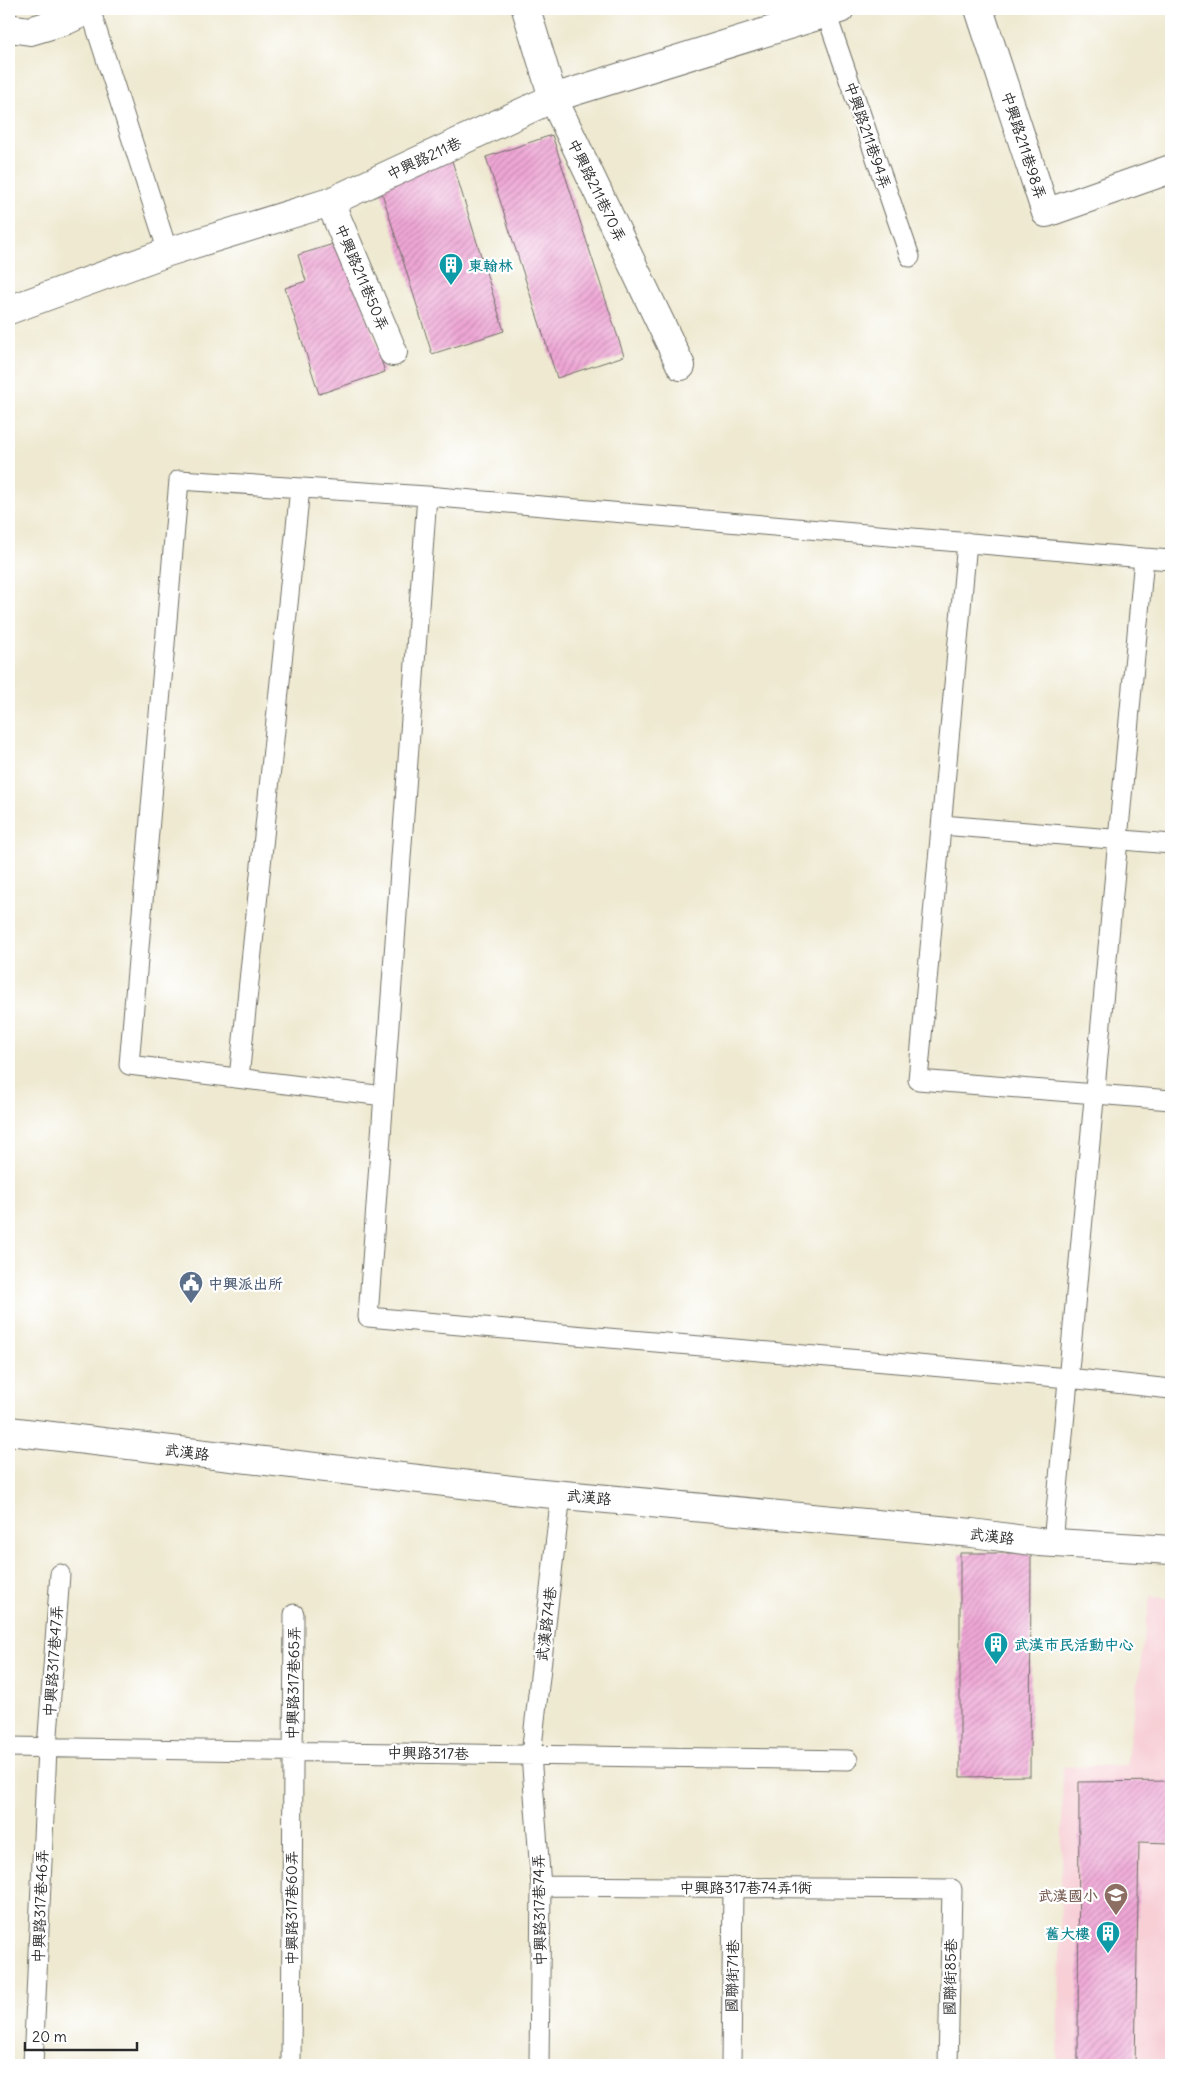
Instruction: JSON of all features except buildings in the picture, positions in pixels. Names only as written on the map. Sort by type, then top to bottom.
[{"type":"street","points":[[9,28],[30,30],[67,20],[90,9]]},
{"type":"street","name":"中興路211巷70弄","points":[[526,9],[553,98],[681,366]]},
{"type":"street","name":"中興路211巷98弄","points":[[979,9],[1046,213],[1171,169]]},
{"type":"street","name":"中興路211巷","points":[[9,310],[168,252],[330,202],[553,98],[833,11]]},
{"type":"street","name":"中興路211巷50弄","points":[[330,202],[393,352]]},
{"type":"street","name":"武漢路","points":[[9,1431],[562,1494],[1054,1543],[1171,1550]]},
{"type":"lane","points":[[90,9],[168,252]]},
{"type":"lane","name":"中興路211巷94弄","points":[[833,11],[910,257]]},
{"type":"lane","points":[[384,1096],[129,1065],[179,480],[427,496],[1171,560]]},
{"type":"lane","points":[[239,1078],[300,488]]},
{"type":"lane","points":[[427,496],[368,1316],[1068,1378],[1171,1389]]},
{"type":"lane","points":[[968,542],[918,1080],[1171,1100]]},
{"type":"lane","points":[[1054,1543],[1144,558]]},
{"type":"lane","points":[[942,825],[1171,844]]},
{"type":"lane","name":"武漢路74巷","points":[[531,1755],[562,1494]]},
{"type":"lane","name":"中興路317巷47弄","points":[[47,1748],[60,1574]]},
{"type":"lane","name":"中興路317巷65弄","points":[[292,1751],[294,1614]]},
{"type":"lane","name":"中興路317巷","points":[[9,1747],[848,1760]]},
{"type":"lane","name":"中興路317巷46弄","points":[[33,2065],[47,1748]]},
{"type":"lane","name":"中興路317巷60弄","points":[[291,2065],[292,1751]]},
{"type":"lane","name":"中興路317巷74弄","points":[[531,1755],[540,1886],[539,2065]]},
{"type":"lane","name":"中興路317巷74弄1衖","points":[[540,1886],[952,1889]]},
{"type":"lane","name":"國聯街71巷","points":[[731,2065],[734,1887]]},
{"type":"lane","name":"國聯街85巷","points":[[948,2065],[952,1889]]},
{"type":"shaded area","name":"武漢國小","points":[[1150,1597],[1171,1598],[1171,2065],[1058,2065],[1063,1767],[1126,1765]]},
{"type":"place","name":"東翰林","points":[[451,286]]},
{"type":"place","name":"中興派出所","points":[[191,1304]]},
{"type":"place","name":"武漢市民活動中心","points":[[996,1665]]},
{"type":"place","name":"武漢國小","points":[[1116,1916]]},
{"type":"place","name":"舊大樓","points":[[1108,1954]]}]
